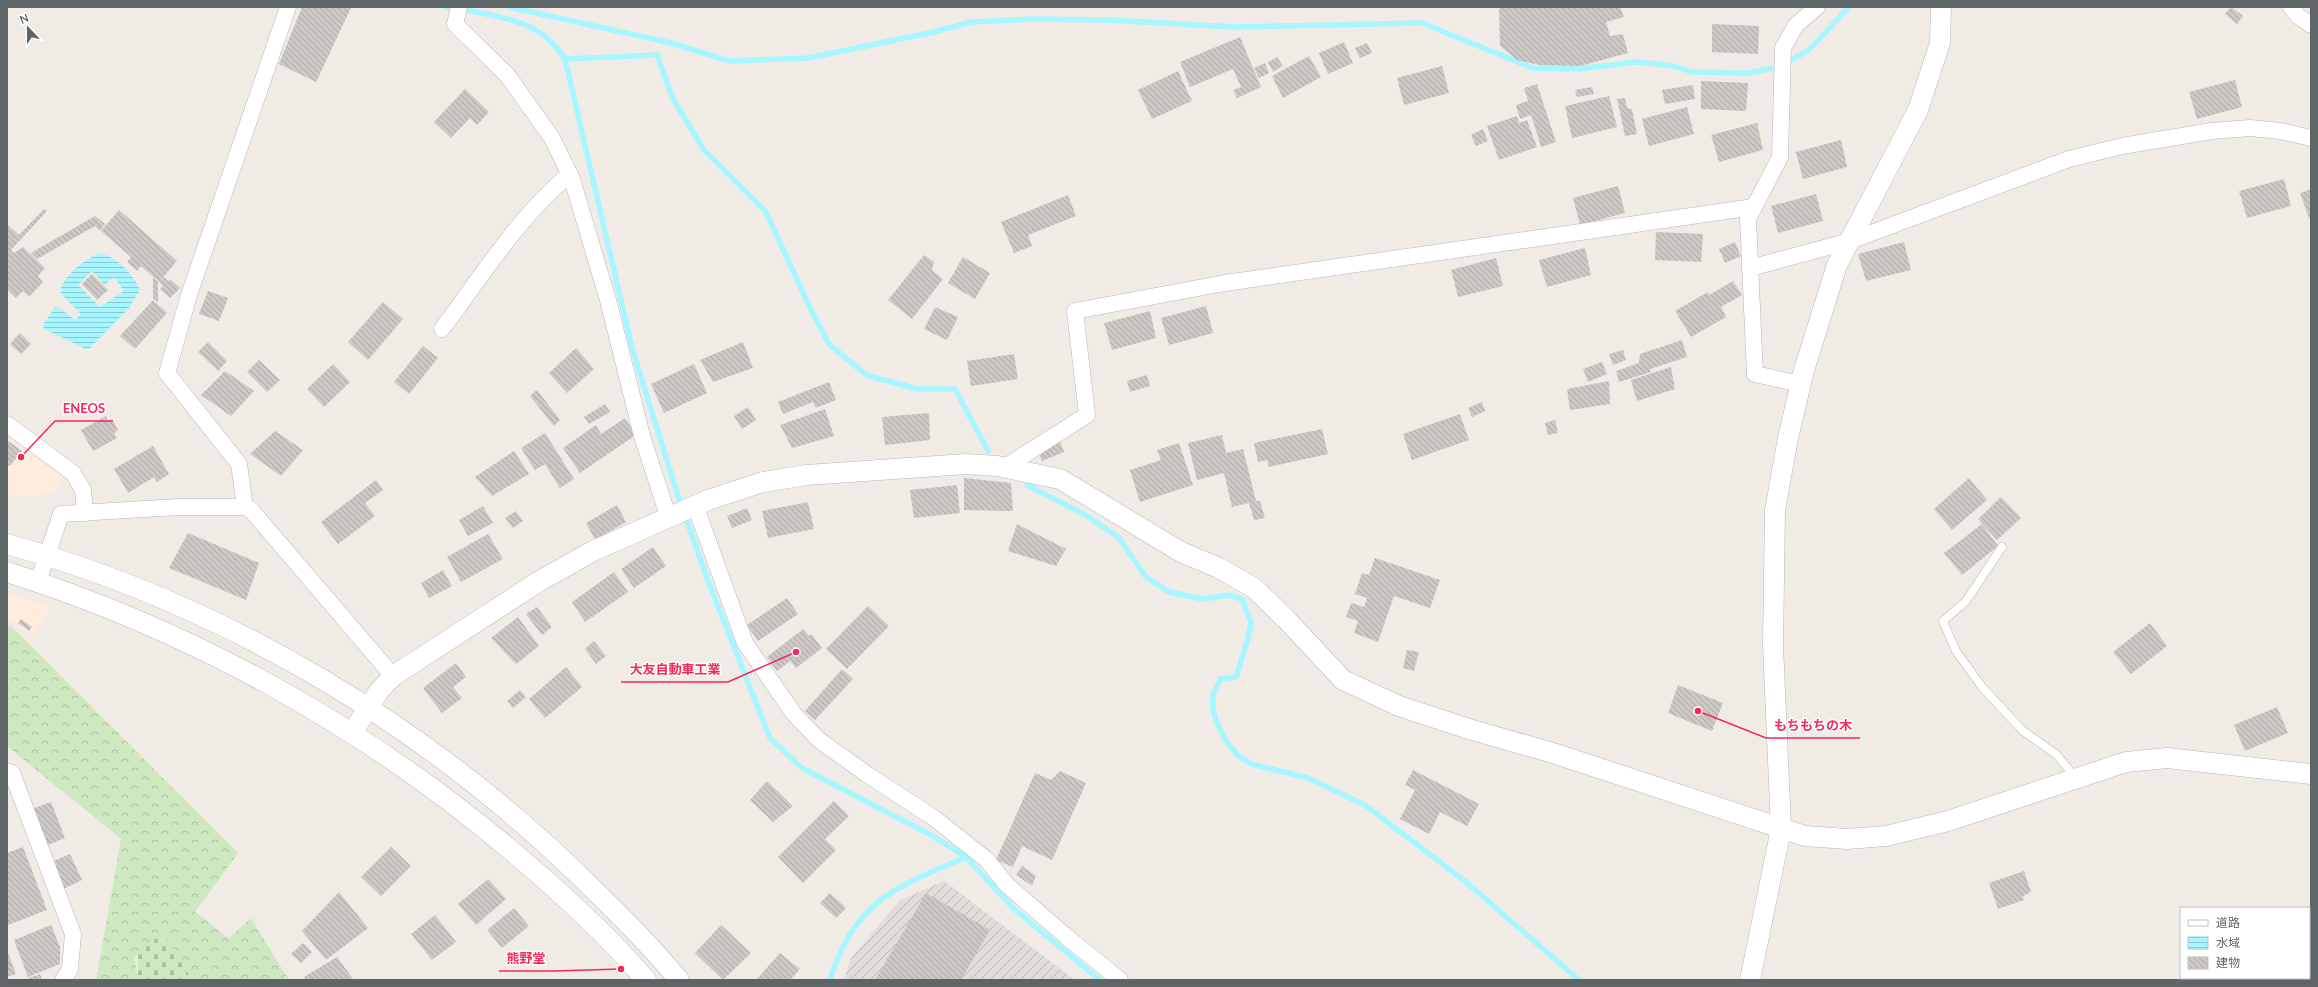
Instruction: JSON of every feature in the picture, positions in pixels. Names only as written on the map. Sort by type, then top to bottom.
[{"type":"street","points":[[245,507],[239,464],[167,373],[190,295],[288,7]]},
{"type":"street","points":[[459,7],[455,24],[497,65],[552,138],[570,174],[608,300],[642,436],[682,510],[745,643],[794,714],[819,740],[868,775],[934,818],[987,860],[1008,885],[1067,937],[1120,980]]},
{"type":"street","points":[[1800,384],[1754,374],[1748,219],[1780,157],[1783,48],[1796,25],[1817,7]]},
{"type":"street","points":[[1750,980],[1781,829],[1773,645],[1775,510],[1800,384],[1837,265],[1918,110],[1940,43],[1941,7]]},
{"type":"street","points":[[2291,7],[2298,16],[2311,25]]},
{"type":"street","points":[[1750,268],[1850,241],[2070,159],[2122,146],[2212,131],[2250,128],[2280,131],[2311,138]]},
{"type":"street","points":[[442,329],[521,224],[550,190],[570,174]]},
{"type":"street","points":[[1004,468],[1087,415],[1075,311],[1225,283],[1754,207]]},
{"type":"street","points":[[7,424],[73,474],[83,490],[85,513]]},
{"type":"street","points":[[352,733],[379,691],[393,676],[538,582],[593,551],[682,510],[763,482],[807,475],[966,464],[1004,468],[1060,479],[1181,552],[1219,568],[1254,588],[1286,619],[1343,680],[1399,706],[1455,725],[1554,754],[1805,836],[1847,840],[1886,836],[1948,821],[2126,762],[2167,758],[2311,774]]},
{"type":"street","points":[[38,582],[61,514],[178,507],[245,507],[256,516],[393,676]]},
{"type":"street","points":[[7,544],[46,555],[131,585],[221,625],[368,708],[410,735],[477,784],[550,846],[626,921],[679,980]]},
{"type":"street","points":[[7,572],[105,607],[239,667],[352,733],[402,765],[456,805],[525,862],[571,903],[625,955],[646,980]]},
{"type":"street","points":[[7,772],[12,773],[73,934],[70,969],[63,980]]},
{"type":"lane","points":[[2002,547],[1966,601],[1943,621],[1956,651],[1982,687],[2023,731],[2056,754],[2076,778]]},
{"type":"shaded area","points":[[7,436],[62,478],[54,494],[7,497]]},
{"type":"shaded area","points":[[7,593],[51,608],[31,635],[13,621],[7,623]]},
{"type":"shaded area","points":[[944,881],[1075,980],[844,980],[851,958],[900,900]]},
{"type":"green space","points":[[10,625],[238,853],[195,912],[229,938],[251,918],[289,980],[181,980],[161,945],[134,957],[139,980],[96,980],[121,839],[7,746],[7,626]]},
{"type":"green space","points":[[164,935],[192,980],[138,980],[138,947]]},
{"type":"water","points":[[100,253],[113,258],[129,272],[140,290],[129,308],[90,348],[86,349],[44,329],[43,325],[55,307],[61,309],[75,320],[81,314],[62,295],[60,290],[71,272]],"holes":[[[92,271],[105,285],[114,277],[124,291],[100,307],[78,285]]]},
{"type":"building","points":[[302,7],[351,8],[316,82],[279,64]]},
{"type":"building","points":[[1499,7],[1620,7],[1624,17],[1606,22],[1610,36],[1623,34],[1628,53],[1580,66],[1539,65],[1517,60],[1500,46]]},
{"type":"building","points":[[2231,7],[2243,16],[2237,24],[2225,14]]},
{"type":"building","points":[[1712,24],[1759,26],[1758,54],[1712,52]]},
{"type":"building","points":[[1240,37],[1261,87],[1237,98],[1233,90],[1241,87],[1233,69],[1190,87],[1180,62]]},
{"type":"building","points":[[1344,42],[1353,63],[1328,74],[1319,53]]},
{"type":"building","points":[[1367,43],[1372,53],[1360,58],[1355,48]]},
{"type":"building","points":[[1309,56],[1321,77],[1283,98],[1272,76]]},
{"type":"building","points":[[1277,57],[1283,66],[1273,72],[1268,62]]},
{"type":"building","points":[[1265,63],[1269,73],[1259,78],[1254,68]]},
{"type":"building","points":[[1442,66],[1449,93],[1404,105],[1397,78]]},
{"type":"building","points":[[1178,71],[1192,101],[1152,119],[1138,90]]},
{"type":"building","points":[[2235,80],[2242,107],[2197,119],[2189,92]]},
{"type":"building","points":[[1701,81],[1748,83],[1746,111],[1701,109]]},
{"type":"building","points":[[1537,84],[1556,142],[1541,147],[1531,115],[1520,119],[1516,105],[1528,101],[1524,88]]},
{"type":"building","points":[[1693,85],[1695,99],[1665,104],[1662,90]]},
{"type":"building","points":[[1592,87],[1594,94],[1577,97],[1575,90]]},
{"type":"building","points":[[465,89],[489,112],[477,125],[470,118],[451,138],[434,122]]},
{"type":"building","points":[[1609,96],[1617,127],[1572,138],[1565,106]]},
{"type":"building","points":[[1625,98],[1627,108],[1632,109],[1637,134],[1625,136],[1617,99]]},
{"type":"building","points":[[1687,107],[1694,134],[1649,146],[1642,119]]},
{"type":"building","points":[[1517,116],[1519,123],[1527,120],[1537,147],[1499,160],[1487,126]]},
{"type":"building","points":[[1757,123],[1763,150],[1719,162],[1711,135]]},
{"type":"building","points":[[1483,129],[1488,141],[1476,146],[1471,135]]},
{"type":"building","points":[[1841,140],[1847,167],[1803,179],[1796,152]]},
{"type":"building","points":[[2284,179],[2291,206],[2247,218],[2239,191]]},
{"type":"building","points":[[1618,186],[1625,213],[1580,225],[1573,198]]},
{"type":"building","points":[[2311,189],[2311,218],[2309,218],[2300,193]]},
{"type":"building","points":[[1816,194],[1823,221],[1778,233],[1771,206]]},
{"type":"building","points":[[1068,195],[1076,216],[1028,235],[1032,246],[1014,253],[1001,222]]},
{"type":"building","points":[[44,209],[47,211],[11,250],[14,253],[23,247],[45,268],[38,276],[43,282],[29,297],[23,291],[16,298],[7,289],[7,227],[8,225],[19,235]]},
{"type":"building","points":[[119,210],[177,261],[159,282],[141,266],[137,271],[127,262],[131,257],[101,231]]},
{"type":"building","points":[[95,216],[105,224],[100,231],[95,226],[37,259],[31,253]]},
{"type":"building","points":[[1656,232],[1703,234],[1701,262],[1655,260]]},
{"type":"building","points":[[1735,242],[1741,256],[1725,263],[1719,249]]},
{"type":"building","points":[[1904,242],[1911,270],[1866,281],[1858,254]]},
{"type":"building","points":[[1585,248],[1591,275],[1547,287],[1539,260]]},
{"type":"building","points":[[924,255],[934,262],[932,270],[943,279],[912,319],[888,300]]},
{"type":"building","points":[[963,257],[990,273],[975,299],[948,283]]},
{"type":"building","points":[[1496,258],[1503,286],[1458,297],[1451,270]]},
{"type":"building","points":[[92,274],[108,290],[97,300],[82,284]]},
{"type":"building","points":[[164,277],[168,281],[170,279],[180,288],[170,298],[160,289],[163,286],[159,282]]},
{"type":"building","points":[[153,278],[158,282],[158,302],[153,298]]},
{"type":"building","points":[[1733,281],[1742,295],[1721,307],[1726,317],[1691,337],[1675,311],[1708,292],[1709,295]]},
{"type":"building","points":[[208,291],[228,298],[219,321],[199,314]]},
{"type":"building","points":[[153,300],[167,313],[135,349],[120,336]]},
{"type":"building","points":[[383,302],[403,319],[368,360],[348,342]]},
{"type":"building","points":[[1206,306],[1213,333],[1169,345],[1161,318]]},
{"type":"building","points":[[935,307],[958,317],[947,340],[924,329]]},
{"type":"building","points":[[1150,311],[1156,338],[1112,350],[1104,323]]},
{"type":"building","points":[[20,333],[31,344],[21,354],[10,344]]},
{"type":"building","points":[[1682,340],[1687,357],[1650,369],[1651,372],[1619,382],[1616,371],[1639,363],[1640,354]]},
{"type":"building","points":[[208,342],[227,361],[218,371],[198,352]]},
{"type":"building","points":[[743,342],[753,368],[713,382],[700,360]]},
{"type":"building","points":[[423,346],[438,358],[409,394],[394,382]]},
{"type":"building","points":[[576,348],[594,369],[567,393],[549,373]]},
{"type":"building","points":[[1623,350],[1626,360],[1613,365],[1609,354]]},
{"type":"building","points":[[1014,354],[1018,379],[971,386],[967,361]]},
{"type":"building","points":[[259,360],[280,380],[267,392],[247,372]]},
{"type":"building","points":[[1602,362],[1607,374],[1588,382],[1583,369]]},
{"type":"building","points":[[333,364],[350,382],[324,407],[307,389]]},
{"type":"building","points":[[694,364],[707,393],[664,413],[651,384]]},
{"type":"building","points":[[1671,367],[1675,389],[1637,401],[1631,380]]},
{"type":"building","points":[[225,371],[254,391],[231,416],[201,395]]},
{"type":"building","points":[[1147,375],[1150,386],[1130,392],[1127,381]]},
{"type":"building","points":[[1609,381],[1610,404],[1570,410],[1567,389]]},
{"type":"building","points":[[829,382],[836,400],[816,408],[813,402],[783,414],[778,402]]},
{"type":"building","points":[[537,390],[560,420],[554,426],[530,396]]},
{"type":"building","points":[[1482,402],[1485,411],[1472,417],[1468,408]]},
{"type":"building","points":[[605,404],[610,412],[589,424],[584,417]]},
{"type":"building","points":[[748,407],[756,420],[742,429],[734,416]]},
{"type":"building","points":[[825,409],[834,436],[792,448],[780,425]]},
{"type":"building","points":[[929,413],[930,440],[885,445],[882,417]]},
{"type":"building","points":[[1460,414],[1469,440],[1412,460],[1403,434]]},
{"type":"building","points":[[106,416],[108,421],[112,419],[118,430],[114,433],[117,438],[93,451],[81,430]]},
{"type":"building","points":[[625,418],[636,435],[580,473],[563,448],[596,425],[601,434]]},
{"type":"building","points":[[1555,420],[1558,433],[1548,435],[1545,423]]},
{"type":"building","points":[[1322,429],[1328,454],[1269,467],[1267,460],[1258,462],[1254,443]]},
{"type":"building","points":[[275,431],[303,450],[281,476],[250,454]]},
{"type":"building","points":[[545,433],[574,479],[560,488],[545,464],[535,470],[521,448]]},
{"type":"building","points":[[1222,435],[1226,453],[1243,449],[1256,501],[1260,501],[1265,518],[1254,520],[1249,503],[1232,507],[1224,473],[1197,480],[1188,443]]},
{"type":"building","points":[[7,440],[22,451],[10,466],[7,464]]},
{"type":"building","points":[[1060,442],[1064,452],[1042,461],[1038,452]]},
{"type":"building","points":[[1179,443],[1193,485],[1140,502],[1130,470],[1161,460],[1157,450]]},
{"type":"building","points":[[153,446],[169,474],[157,482],[154,477],[128,493],[114,469]]},
{"type":"building","points":[[514,451],[529,474],[492,496],[475,477]]},
{"type":"building","points":[[964,478],[1011,483],[1013,511],[964,510]]},
{"type":"building","points":[[1969,478],[1987,500],[1952,530],[1934,509]]},
{"type":"building","points":[[376,480],[383,490],[365,503],[375,516],[338,544],[321,522]]},
{"type":"building","points":[[957,485],[960,513],[914,518],[910,490]]},
{"type":"building","points":[[2001,497],[2021,518],[1997,540],[1978,519]]},
{"type":"building","points":[[808,502],[814,529],[768,538],[762,511]]},
{"type":"building","points":[[617,505],[626,522],[595,540],[586,523]]},
{"type":"building","points":[[483,506],[493,523],[468,536],[459,520]]},
{"type":"building","points":[[747,508],[752,520],[732,528],[727,516]]},
{"type":"building","points":[[516,511],[523,521],[513,528],[505,518]]},
{"type":"building","points":[[1017,524],[1066,549],[1056,566],[1008,551]]},
{"type":"building","points":[[1982,524],[1998,546],[1962,575],[1944,553]]},
{"type":"building","points":[[188,533],[259,563],[246,600],[169,568]]},
{"type":"building","points":[[488,534],[503,559],[461,582],[447,557]]},
{"type":"building","points":[[653,547],[666,566],[634,588],[621,569]]},
{"type":"building","points":[[1375,558],[1440,580],[1430,608],[1394,596],[1378,642],[1354,633],[1358,621],[1346,617],[1351,603],[1364,607],[1367,598],[1355,594],[1362,573],[1369,575]]},
{"type":"building","points":[[443,570],[452,586],[429,598],[421,583]]},
{"type":"building","points":[[614,572],[628,592],[585,622],[572,602]]},
{"type":"building","points":[[787,598],[798,614],[758,641],[747,625]]},
{"type":"building","points":[[868,606],[889,626],[847,669],[826,649]]},
{"type":"building","points":[[537,607],[552,627],[542,635],[526,614]]},
{"type":"building","points":[[518,617],[539,646],[516,664],[491,638]]},
{"type":"building","points":[[21,619],[32,627],[29,631],[18,623]]},
{"type":"building","points":[[2150,623],[2167,646],[2131,674],[2113,652]]},
{"type":"building","points":[[803,629],[809,636],[811,634],[822,648],[796,668],[790,661],[777,671],[767,657]]},
{"type":"building","points":[[594,641],[606,656],[596,664],[585,649]]},
{"type":"building","points":[[1407,650],[1419,652],[1414,671],[1403,668]]},
{"type":"building","points":[[456,663],[466,677],[453,687],[462,698],[442,713],[423,688]]},
{"type":"building","points":[[566,667],[582,687],[545,718],[529,699]]},
{"type":"building","points":[[842,669],[853,679],[815,720],[805,711]]},
{"type":"building","points":[[1678,685],[1723,703],[1712,731],[1668,713]]},
{"type":"building","points":[[520,690],[526,697],[513,708],[507,701]]},
{"type":"building","points":[[2277,707],[2288,733],[2245,751],[2234,725]]},
{"type":"building","points":[[1413,770],[1479,804],[1467,826],[1440,812],[1429,834],[1400,819],[1415,790],[1405,785]]},
{"type":"building","points":[[1060,771],[1086,783],[1052,860],[1022,846],[1013,867],[996,860],[1035,773],[1051,780]]},
{"type":"building","points":[[767,781],[793,806],[773,822],[750,800]]},
{"type":"building","points":[[834,801],[849,816],[825,839],[836,850],[803,883],[778,857]]},
{"type":"building","points":[[51,802],[65,838],[43,847],[29,810]]},
{"type":"building","points":[[23,847],[47,910],[8,925],[7,853]]},
{"type":"building","points":[[391,847],[411,866],[381,896],[361,877]]},
{"type":"building","points":[[70,854],[82,880],[61,890],[49,863]]},
{"type":"building","points":[[1022,866],[1036,876],[1032,886],[1016,875]]},
{"type":"building","points":[[2024,871],[2031,892],[2023,896],[2024,900],[1998,909],[1989,883]]},
{"type":"building","points":[[488,879],[506,899],[476,925],[458,904]]},
{"type":"building","points":[[339,892],[368,928],[326,960],[302,931]]},
{"type":"building","points":[[830,893],[846,908],[836,918],[820,903]]},
{"type":"building","points":[[926,893],[990,930],[961,980],[875,980]]},
{"type":"building","points":[[514,908],[529,926],[502,948],[487,930]]},
{"type":"building","points":[[435,915],[456,942],[432,960],[411,934]]},
{"type":"building","points":[[51,925],[60,947],[60,964],[28,977],[14,940]]},
{"type":"building","points":[[721,925],[751,953],[723,980],[695,953]]},
{"type":"building","points":[[303,943],[312,952],[301,963],[291,954]]},
{"type":"building","points":[[7,950],[16,974],[7,977]]},
{"type":"building","points":[[780,953],[800,969],[790,980],[756,980]]},
{"type":"building","points":[[337,957],[354,980],[306,980],[304,977]]},
{"type":"building","points":[[40,974],[42,980],[24,980]]},
{"type":"waterway","points":[[445,7],[451,8]]},
{"type":"waterway","points":[[509,7],[671,43],[729,61],[808,58],[934,32],[971,22],[1033,19],[1107,20],[1235,27],[1422,23],[1533,68],[1577,69],[1638,62],[1673,66],[1692,72],[1748,73],[1773,68]]},
{"type":"waterway","points":[[1788,62],[1810,49],[1849,7]]},
{"type":"waterway","points":[[467,10],[510,19],[534,29],[556,46],[565,59],[632,348],[678,496],[708,581],[770,738],[802,768],[933,836],[966,857],[1014,909],[1100,980]]},
{"type":"waterway","points":[[565,59],[657,55],[673,99],[704,150],[766,212],[810,308],[829,344],[866,375],[917,389],[955,389],[988,451]]},
{"type":"waterway","points":[[1027,485],[1087,516],[1119,538],[1146,577],[1169,592],[1203,599],[1228,595],[1242,599],[1251,623],[1247,642],[1236,677],[1220,679],[1213,695],[1213,709],[1216,721],[1226,741],[1237,755],[1251,764],[1308,778],[1365,805],[1466,882],[1579,980]]},
{"type":"waterway","points":[[830,980],[840,953],[852,931],[865,914],[881,900],[899,888],[966,857]]},
{"type":"place","name":"ENEOS","points":[[21,457]]},
{"type":"place","name":"大友自動車工業","points":[[796,652]]},
{"type":"place","name":"もちもちの木","points":[[1698,711]]},
{"type":"place","name":"熊野堂","points":[[621,969]]}]
